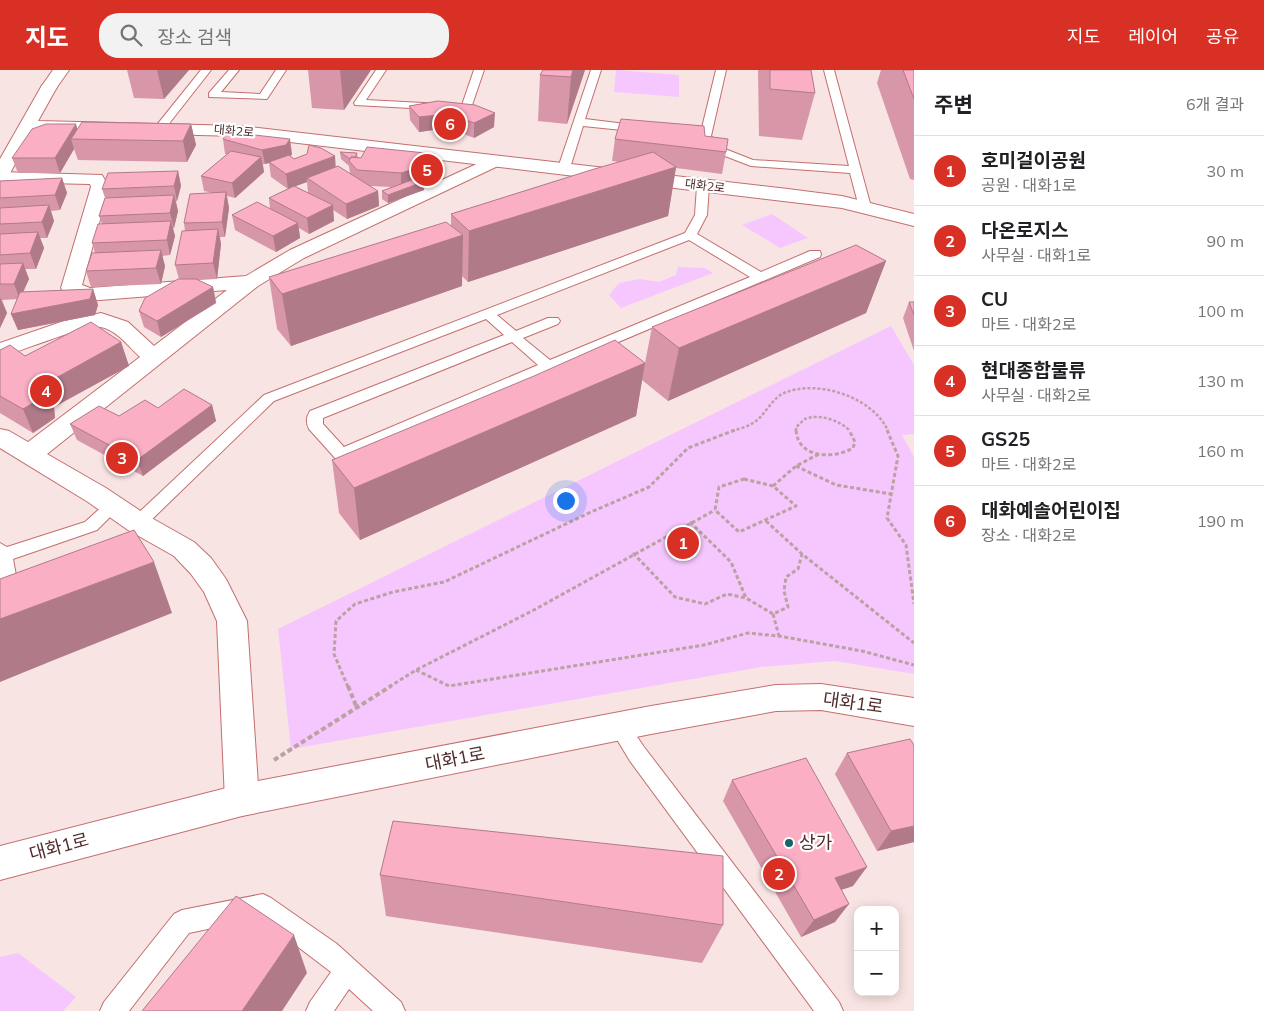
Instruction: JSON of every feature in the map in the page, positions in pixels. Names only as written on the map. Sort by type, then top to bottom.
[{"type":"street","points":[[60,70],[0,176],[96,180],[100,187],[72,288],[87,295],[251,282]]},
{"type":"street","name":"대화2로","points":[[28,126],[229,130],[788,195],[865,207],[914,220]]},
{"type":"street","points":[[30,454],[251,282],[297,254],[494,161]]},
{"type":"street","points":[[0,350],[72,326],[101,320],[120,327],[154,358]]},
{"type":"street","points":[[0,437],[138,523],[184,549],[201,566],[216,587],[232,621],[242,800]]},
{"type":"street","name":"대화1로","points":[[0,863],[242,800],[620,728],[651,720],[776,698],[821,697],[914,712]]},
{"type":"lane","points":[[160,128],[206,70]]},
{"type":"lane","points":[[234,70],[213,95],[263,98],[281,70]]},
{"type":"lane","points":[[381,70],[359,102],[466,108],[479,70]]},
{"type":"lane","points":[[564,168],[596,70]]},
{"type":"lane","points":[[721,70],[700,136],[716,149],[751,162],[856,170]]},
{"type":"lane","points":[[829,70],[865,207]]},
{"type":"lane","points":[[579,122],[656,131]]},
{"type":"lane","points":[[138,523],[269,398],[690,235],[701,215],[703,186]]},
{"type":"lane","points":[[690,235],[760,277]]},
{"type":"lane","points":[[553,321],[315,415],[315,425],[341,454],[815,254]]},
{"type":"lane","points":[[487,313],[548,366]]},
{"type":"lane","points":[[0,596],[10,592],[1,552],[91,526],[113,506]]},
{"type":"lane","points":[[620,728],[637,754],[825,1010]]},
{"type":"lane","points":[[112,1011],[182,922],[263,906],[328,953],[392,1011]]},
{"type":"lane","points":[[319,1011],[347,970]]},
{"type":"path","points":[[357,708],[334,654],[336,621],[356,604],[393,592],[444,582],[591,512],[649,487],[688,448],[754,422],[782,394],[807,387],[830,390],[858,400],[884,423],[898,456],[886,518],[906,545],[914,604]]},
{"type":"path","points":[[773,486],[796,466],[819,454],[839,456],[847,453],[853,448],[854,436],[849,429],[832,420],[823,418],[806,419],[796,427],[797,440],[802,445],[819,454]]},
{"type":"path","points":[[796,466],[836,485],[891,494]]},
{"type":"path","points":[[744,479],[773,486],[796,506],[740,532],[715,510],[719,487],[744,479]]},
{"type":"path","points":[[268,765],[416,670],[532,611],[690,522],[715,510]]},
{"type":"path","points":[[766,521],[802,554],[914,643]]},
{"type":"path","points":[[690,522],[731,562],[746,598]]},
{"type":"path","points":[[634,553],[675,597],[705,604],[727,594],[746,598],[773,614],[779,636]]},
{"type":"path","points":[[773,614],[788,607],[784,591],[786,577],[798,568],[802,554]]},
{"type":"path","points":[[416,670],[449,686],[704,646],[748,633],[779,636],[862,651],[914,665]]},
{"type":"shaded area","points":[[616,70],[679,75],[679,97],[614,92]]},
{"type":"shaded area","points":[[772,214],[808,238],[780,248],[742,225]]},
{"type":"shaded area","points":[[678,267],[705,268],[713,273],[621,308],[609,295],[619,283],[640,279],[659,282],[676,275]]},
{"type":"shaded area","points":[[891,326],[914,365],[914,434],[902,435],[914,457],[914,674],[835,661],[761,667],[291,749],[278,629]]},
{"type":"shaded area","points":[[18,953],[76,997],[63,1011],[0,1011],[0,957]]},
{"type":"building","points":[[543,70],[573,70],[571,77],[540,75]]},
{"type":"building","points":[[770,70],[811,70],[815,93],[770,89]]},
{"type":"building","points":[[903,70],[914,70],[914,99]]},
{"type":"building","points":[[438,101],[475,105],[495,113],[474,123],[448,114],[419,117],[409,106]]},
{"type":"building","points":[[621,119],[704,126],[705,136],[728,139],[726,152],[615,139]]},
{"type":"building","points":[[82,122],[191,124],[183,141],[71,139]]},
{"type":"building","points":[[46,124],[76,124],[55,158],[12,158],[32,129]]},
{"type":"building","points":[[228,132],[290,139],[286,145],[262,150],[223,139]]},
{"type":"building","points":[[309,145],[321,148],[335,156],[286,174],[269,162],[289,155],[294,159],[307,154]]},
{"type":"building","points":[[367,147],[435,154],[430,164],[401,173],[357,170],[349,161],[351,157],[361,158]]},
{"type":"building","points":[[231,151],[261,157],[232,183],[201,176]]},
{"type":"building","points":[[340,152],[357,153],[355,157],[350,159]]},
{"type":"building","points":[[653,152],[676,167],[469,231],[451,214],[591,170]]},
{"type":"building","points":[[338,166],[378,191],[346,204],[307,178]]},
{"type":"building","points":[[178,171],[174,186],[102,189],[108,173]]},
{"type":"building","points":[[62,178],[55,195],[0,198],[0,181]]},
{"type":"building","points":[[417,178],[423,182],[388,195],[382,191]]},
{"type":"building","points":[[294,186],[333,205],[307,218],[269,198]]},
{"type":"building","points":[[226,192],[222,222],[184,223],[190,194]]},
{"type":"building","points":[[174,195],[170,213],[99,216],[105,198]]},
{"type":"building","points":[[257,202],[298,223],[273,236],[232,215]]},
{"type":"building","points":[[49,205],[42,222],[0,224],[0,208]]},
{"type":"building","points":[[171,221],[167,240],[92,243],[98,224]]},
{"type":"building","points":[[446,222],[463,235],[282,294],[269,277]]},
{"type":"building","points":[[218,229],[213,263],[175,265],[182,231]]},
{"type":"building","points":[[38,232],[30,253],[0,255],[0,234]]},
{"type":"building","points":[[856,245],[886,261],[679,348],[652,327]]},
{"type":"building","points":[[161,250],[156,268],[86,271],[92,253]]},
{"type":"building","points":[[23,263],[14,284],[0,284],[0,264]]},
{"type":"building","points":[[178,279],[196,279],[213,287],[157,321],[139,311],[145,298]]},
{"type":"building","points":[[93,289],[90,299],[11,314],[20,292]]},
{"type":"building","points":[[909,302],[914,302],[914,315]]},
{"type":"building","points":[[91,322],[121,342],[45,384],[46,395],[23,409],[0,396],[0,350],[10,345],[25,356]]},
{"type":"building","points":[[615,340],[645,363],[354,488],[332,460],[534,376]]},
{"type":"building","points":[[184,389],[212,405],[137,460],[70,424],[99,406],[119,416],[145,400],[158,408]]},
{"type":"building","points":[[134,530],[154,562],[0,619],[0,579]]},
{"type":"building","points":[[910,739],[914,745],[914,826],[891,831],[847,753]]},
{"type":"building","name":"상가","points":[[806,758],[867,867],[835,878],[849,904],[814,920],[732,780]]},
{"type":"building","points":[[393,821],[723,856],[723,925],[380,875]]},
{"type":"building","points":[[236,896],[294,935],[242,1011],[142,1011]]},
{"type":"place","name":"대화예솔어린이집","points":[[450,124]]},
{"type":"place","name":"GS25","points":[[427,170]]},
{"type":"place","name":"현대종합물류","points":[[46,391]]},
{"type":"place","name":"CU","points":[[122,458]]},
{"type":"place","name":"호미걸이공원","points":[[683,543]]},
{"type":"place","name":"상가","points":[[789,843]]},
{"type":"place","name":"다온로지스","points":[[779,874]]}]
